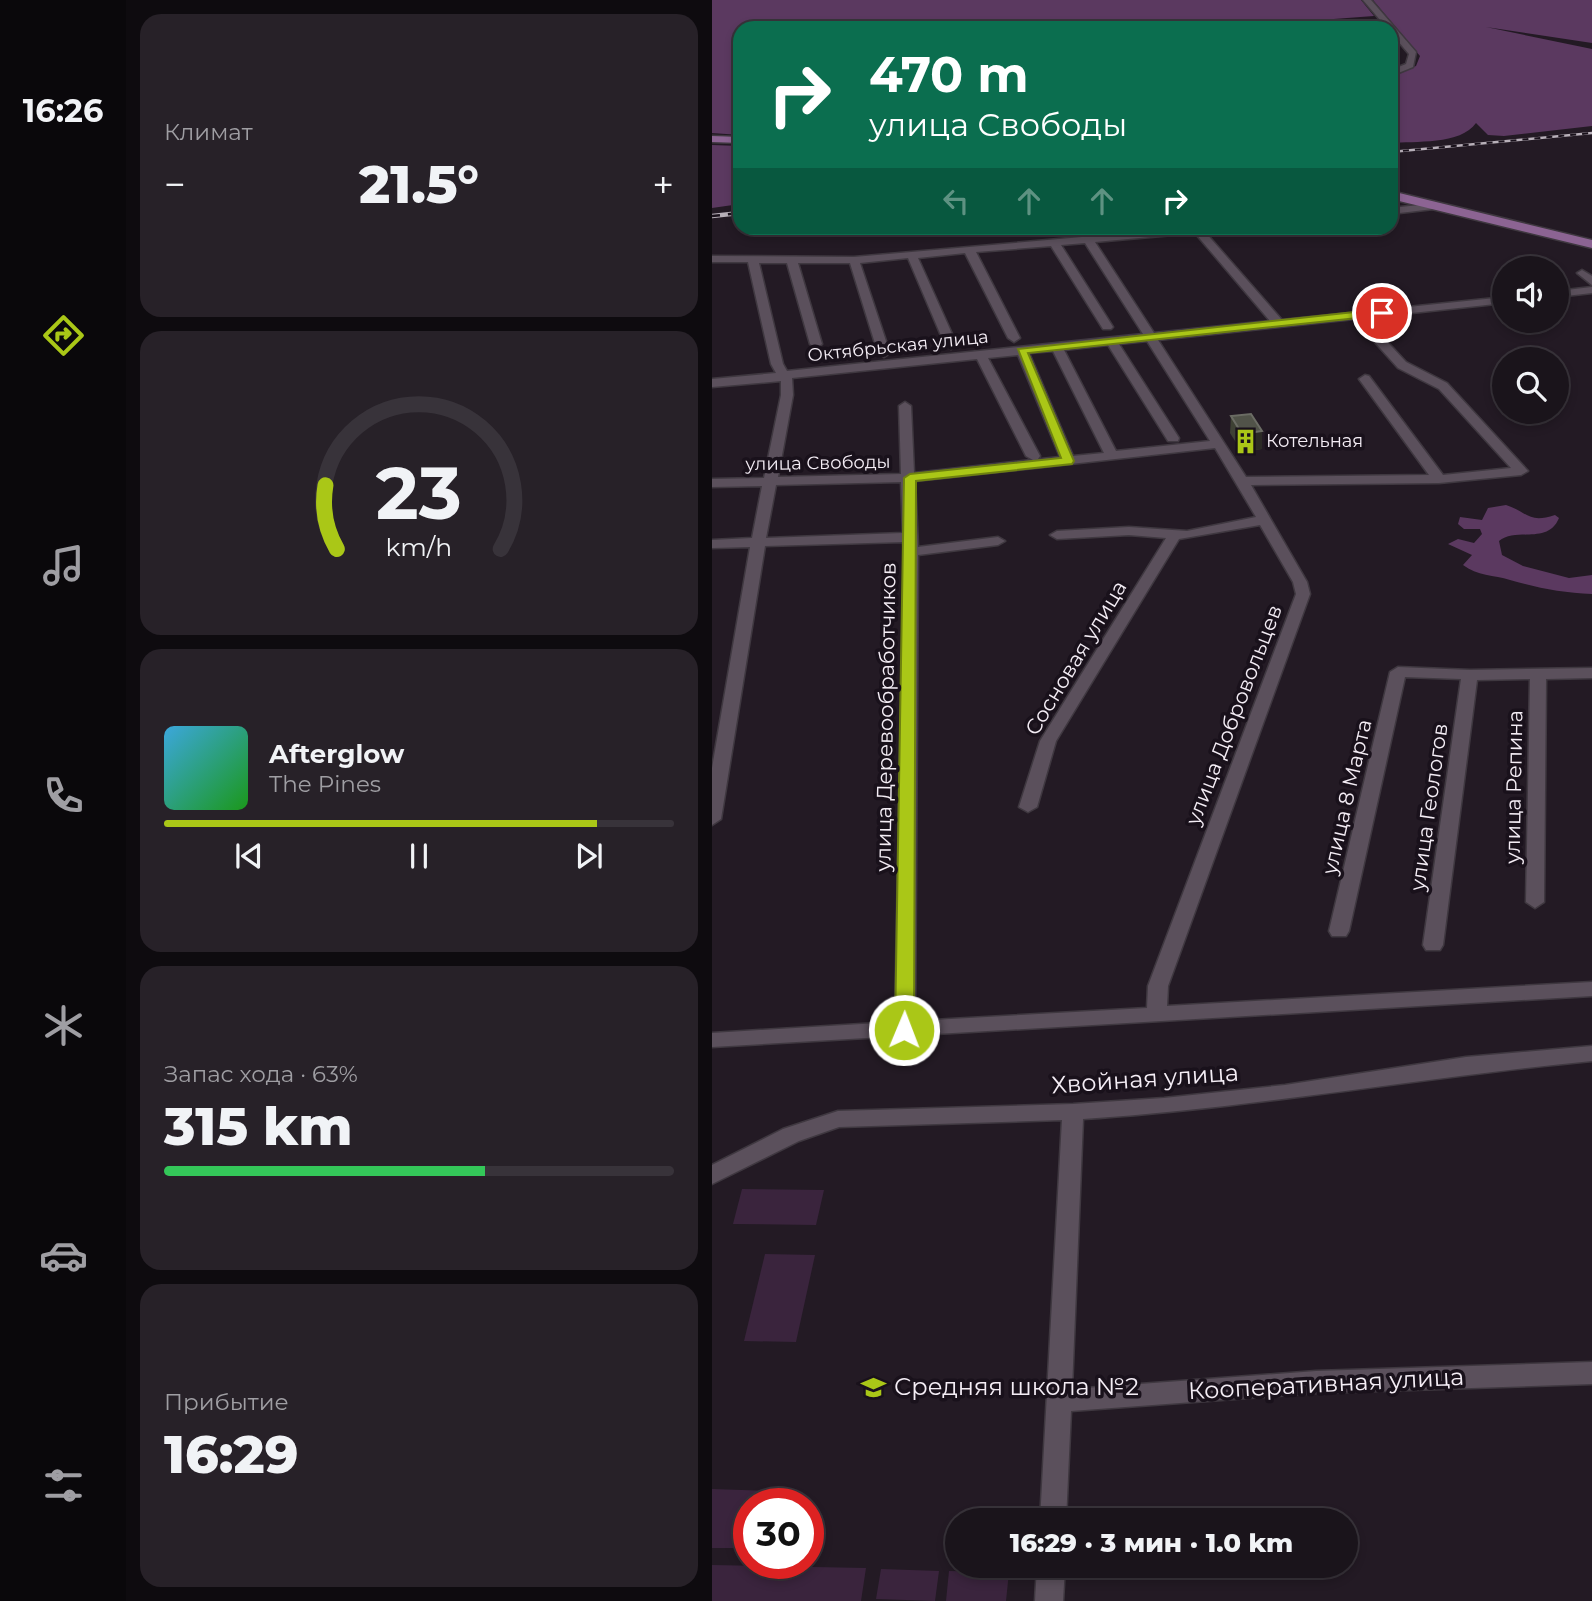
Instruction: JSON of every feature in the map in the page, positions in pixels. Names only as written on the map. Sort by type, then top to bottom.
[{"type":"main road","points":[[712,139],[733,140]]},
{"type":"main road","points":[[1398,197],[1592,244]]},
{"type":"street","points":[[1367,0],[1385,21]]},
{"type":"street","points":[[1398,36],[1413,54],[1410,65],[1398,70]]},
{"type":"street","points":[[1398,210],[1438,206]]},
{"type":"street","points":[[712,259],[854,260],[1138,235]]},
{"type":"street","points":[[1202,235],[1279,324]]},
{"type":"street","name":"улица Добровольцев","points":[[1089,240],[1242,481],[1300,582],[1301,606],[1162,974],[1155,1000],[1156,1016]]},
{"type":"street","points":[[1055,243],[1107,327]]},
{"type":"street","points":[[969,250],[1014,338]]},
{"type":"street","points":[[912,256],[951,345]]},
{"type":"street","points":[[712,819],[758,542],[787,395],[784,376],[777,364],[753,260]]},
{"type":"street","points":[[854,260],[884,353]]},
{"type":"street","points":[[792,261],[816,344]]},
{"type":"street","points":[[1582,273],[1592,282]]},
{"type":"street","points":[[1569,293],[1592,290]]},
{"type":"street","name":"Октябрьская улица","points":[[712,383],[1492,301]]},
{"type":"street","points":[[1242,481],[1439,479],[1521,471],[1443,386],[1402,365],[1356,315]]},
{"type":"street","points":[[1112,342],[1173,438]]},
{"type":"street","points":[[1057,347],[1112,456]]},
{"type":"street","points":[[1022,351],[1068,461]]},
{"type":"street","points":[[981,355],[1033,456]]},
{"type":"street","points":[[1365,379],[1439,479]]},
{"type":"street","name":"улица Деревообработчиков","points":[[904,1030],[911,544],[905,406]]},
{"type":"street","name":"улица Свободы","points":[[712,483],[910,478],[1218,444]]},
{"type":"street","points":[[1057,535],[1129,531],[1173,536],[1216,531],[1262,520]]},
{"type":"street","name":"Сосновая улица","points":[[1028,807],[1048,741],[1173,536]]},
{"type":"street","points":[[712,544],[998,541]]},
{"type":"street","name":"улица 8 Марта","points":[[1339,932],[1398,672],[1470,675]]},
{"type":"street","name":"улица Репина","points":[[1534,902],[1538,672]]},
{"type":"street","points":[[1470,675],[1592,673]]},
{"type":"street","name":"улица Геологов","points":[[1433,945],[1470,675]]},
{"type":"street","points":[[712,1040],[1592,989]]},
{"type":"street","name":"Хвойная улица","points":[[712,1175],[791,1135],[838,1119],[1073,1112],[1252,1097],[1466,1065],[1592,1053]]},
{"type":"street","points":[[1054,1508],[1073,1112]]},
{"type":"street","name":"Кооперативная улица","points":[[1060,1401],[1316,1382],[1592,1373]]},
{"type":"street","points":[[1049,1601],[1050,1578]]},
{"type":"shaded area","points":[[712,0],[1361,0],[1374,16],[1306,21],[733,21],[733,134],[712,133]]},
{"type":"shaded area","points":[[1373,0],[1592,0],[1592,43],[1486,27],[1592,49],[1592,126],[1504,136],[1488,135],[1476,123],[1460,135],[1449,138],[1398,143],[1398,72],[1416,66],[1420,56],[1398,30],[1398,21],[1391,21]]},
{"type":"shaded area","points":[[712,145],[733,146],[733,205],[712,208]]},
{"type":"shaded area","points":[[1506,505],[1533,518],[1555,515],[1559,518],[1547,531],[1514,535],[1499,541],[1502,555],[1523,566],[1569,578],[1592,575],[1592,594],[1540,588],[1480,573],[1463,565],[1472,555],[1448,544],[1458,539],[1474,543],[1482,534],[1480,529],[1464,529],[1458,524],[1460,517],[1482,520],[1488,508]]},
{"type":"shaded area","points":[[742,1189],[824,1190],[816,1225],[733,1224]]},
{"type":"shaded area","points":[[765,1254],[815,1255],[796,1342],[744,1341]]},
{"type":"shaded area","points":[[712,1489],[733,1490],[733,1548],[712,1548]]},
{"type":"shaded area","points":[[712,1565],[733,1565],[733,1579],[824,1579],[824,1567],[866,1568],[861,1601],[712,1601]]},
{"type":"shaded area","points":[[881,1569],[939,1571],[935,1601],[876,1599]]},
{"type":"shaded area","points":[[948,1578],[1008,1578],[1006,1601],[946,1601]]},
{"type":"building","points":[[1251,414],[1262,431],[1242,434],[1231,416]]},
{"type":"railway","points":[[1398,151],[1592,133]]},
{"type":"railway","points":[[712,216],[733,214]]},
{"type":"place","name":"Котельная","points":[[1246,441]]},
{"type":"place","name":"Средняя школа №2","points":[[874,1387]]},
{"type":"route","points":[[904,1030],[910,478],[1068,461],[1022,351],[1382,313]]}]
